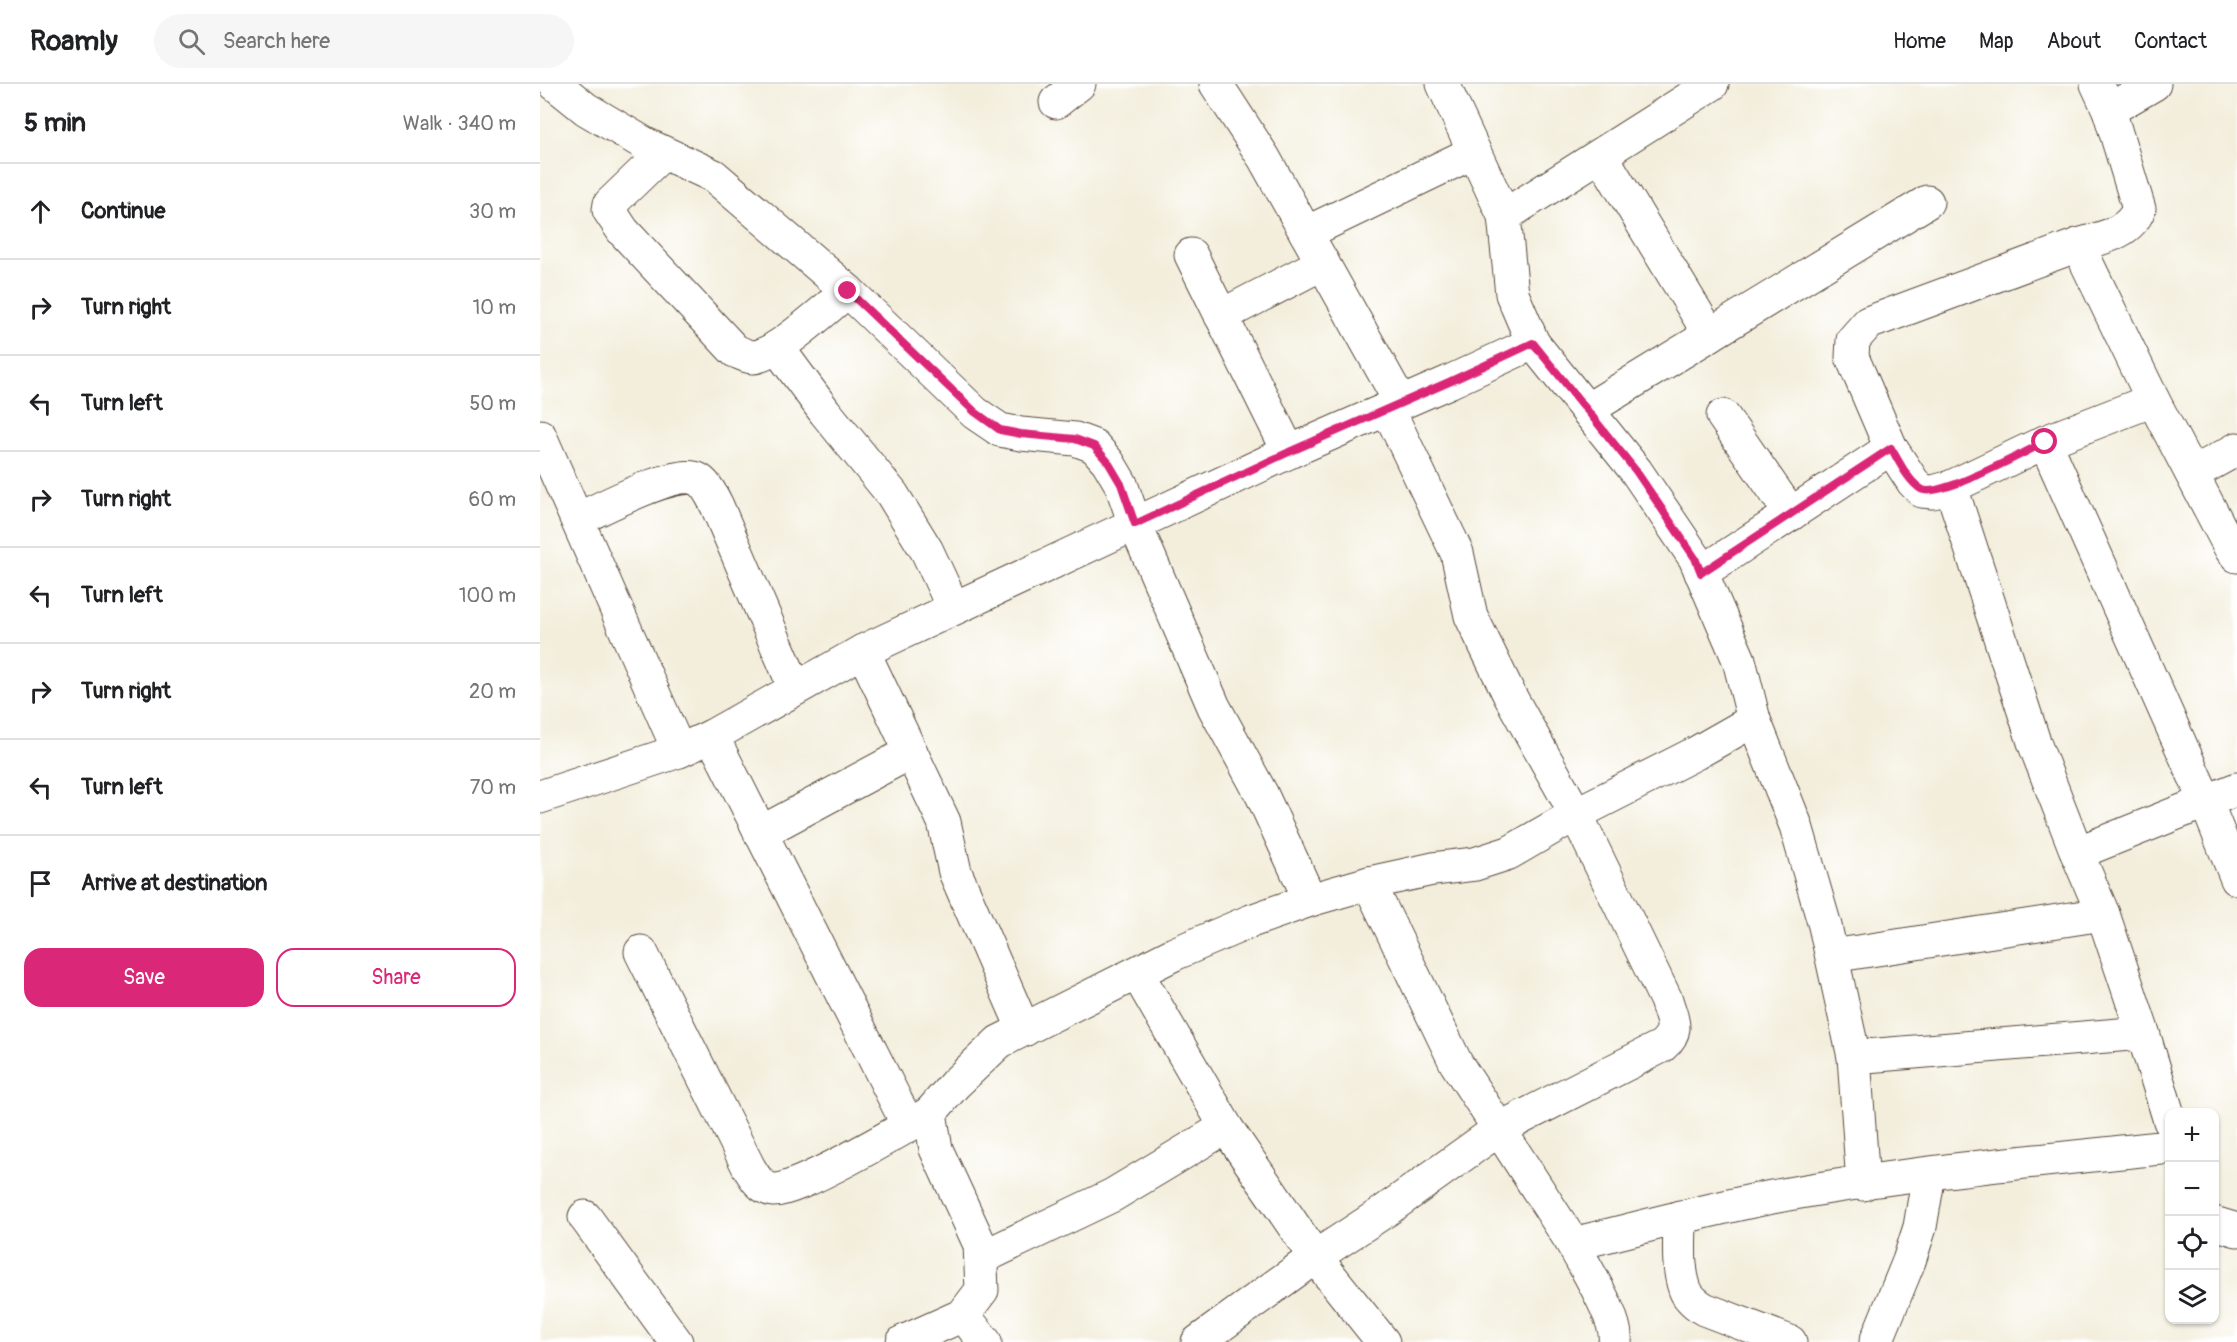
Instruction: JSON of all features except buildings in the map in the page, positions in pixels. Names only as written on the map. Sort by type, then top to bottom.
[{"type":"street","points":[[555,84],[586,109],[663,153],[714,176],[848,291],[975,412],[1000,430],[1075,439],[1094,446],[1108,462],[1121,484],[1135,524],[1214,707],[1262,795],[1310,900]]},
{"type":"street","points":[[1198,1342],[1232,1332],[1315,1257],[1385,1211],[1499,1129],[1662,1046],[1672,1037],[1674,1027],[1666,1000],[1576,814],[1510,696],[1475,626],[1457,553],[1394,406],[1323,263],[1264,158],[1216,84]]},
{"type":"street","points":[[1443,84],[1504,216],[1512,294],[1533,343],[1636,471],[1695,558],[1739,660],[1754,720],[1796,825],[1832,956],[1854,1057],[1863,1184]]},
{"type":"street","points":[[1504,216],[1712,84]]},
{"type":"street","points":[[2153,400],[2045,442],[1951,487],[1933,492],[1922,491],[1912,482],[1891,448],[1857,373],[1851,347],[1853,340],[1868,323],[2078,245],[2113,235],[2135,220],[2139,209],[2103,97],[2154,84]]},
{"type":"street","points":[[1306,233],[1474,152]]},
{"type":"street","points":[[663,153],[610,204],[609,210],[613,218],[735,351],[751,357],[777,348],[848,291]]},
{"type":"street","points":[[1601,155],[1710,335]]},
{"type":"street","points":[[1587,410],[1928,202]]},
{"type":"street","points":[[2078,245],[2153,400],[2231,549],[2237,556]]},
{"type":"street","points":[[1191,255],[1289,452]]},
{"type":"street","points":[[1221,316],[1323,263]]},
{"type":"street","points":[[540,797],[679,751],[711,736],[863,651],[953,607],[1289,452],[1533,343]]},
{"type":"street","points":[[777,348],[825,412],[892,494],[927,551],[953,607]]},
{"type":"street","points":[[1723,416],[1791,514]]},
{"type":"street","points":[[540,436],[679,751]]},
{"type":"street","points":[[2045,442],[2206,802],[2237,879]]},
{"type":"street","points":[[1701,573],[1891,448]]},
{"type":"street","points":[[2192,474],[2237,449]]},
{"type":"street","points":[[578,519],[667,480],[687,476],[699,480],[708,489],[717,506],[795,688]]},
{"type":"street","points":[[1951,487],[2035,745],[2103,914],[2165,1108]]},
{"type":"street","points":[[863,651],[944,822],[956,872],[1024,1030]]},
{"type":"street","points":[[641,952],[748,1166],[757,1181],[767,1189],[776,1191],[787,1188],[919,1119],[999,1042],[1174,954],[1251,921],[1310,900],[1369,883],[1433,869],[1475,864],[1509,853],[1576,814],[1696,753],[1754,720]]},
{"type":"street","points":[[711,736],[760,833],[936,1149],[980,1245],[982,1290],[963,1316],[903,1342]]},
{"type":"street","points":[[760,833],[911,752]]},
{"type":"street","points":[[2077,853],[2237,789]]},
{"type":"street","points":[[1369,883],[1456,1063],[1573,1244],[1610,1316],[1615,1329],[1615,1342]]},
{"type":"street","points":[[1832,956],[2103,914]]},
{"type":"street","points":[[1137,973],[1226,1127],[1315,1257],[1383,1342]]},
{"type":"street","points":[[1854,1057],[2143,1033]]},
{"type":"street","points":[[981,1258],[1113,1195],[1226,1127]]},
{"type":"street","points":[[1573,1244],[1772,1197],[1929,1173],[2165,1147]]},
{"type":"street","points":[[1876,1342],[1909,1261],[1920,1227],[1929,1173]]},
{"type":"street","points":[[585,1217],[676,1342]]},
{"type":"street","points":[[1680,1217],[1680,1257],[1685,1289],[1692,1300],[1704,1309],[1790,1342]]},
{"type":"street","points":[[2219,1225],[2237,1230]]},
{"type":"street","points":[[963,1316],[984,1342]]},
{"type":"route","points":[[848,291],[975,412],[1000,430],[1075,439],[1094,446],[1108,462],[1121,484],[1135,524],[1533,343],[1636,471],[1695,558],[1701,573],[1891,448],[1912,482],[1922,491],[1933,492],[1951,487],[2045,442]]}]
